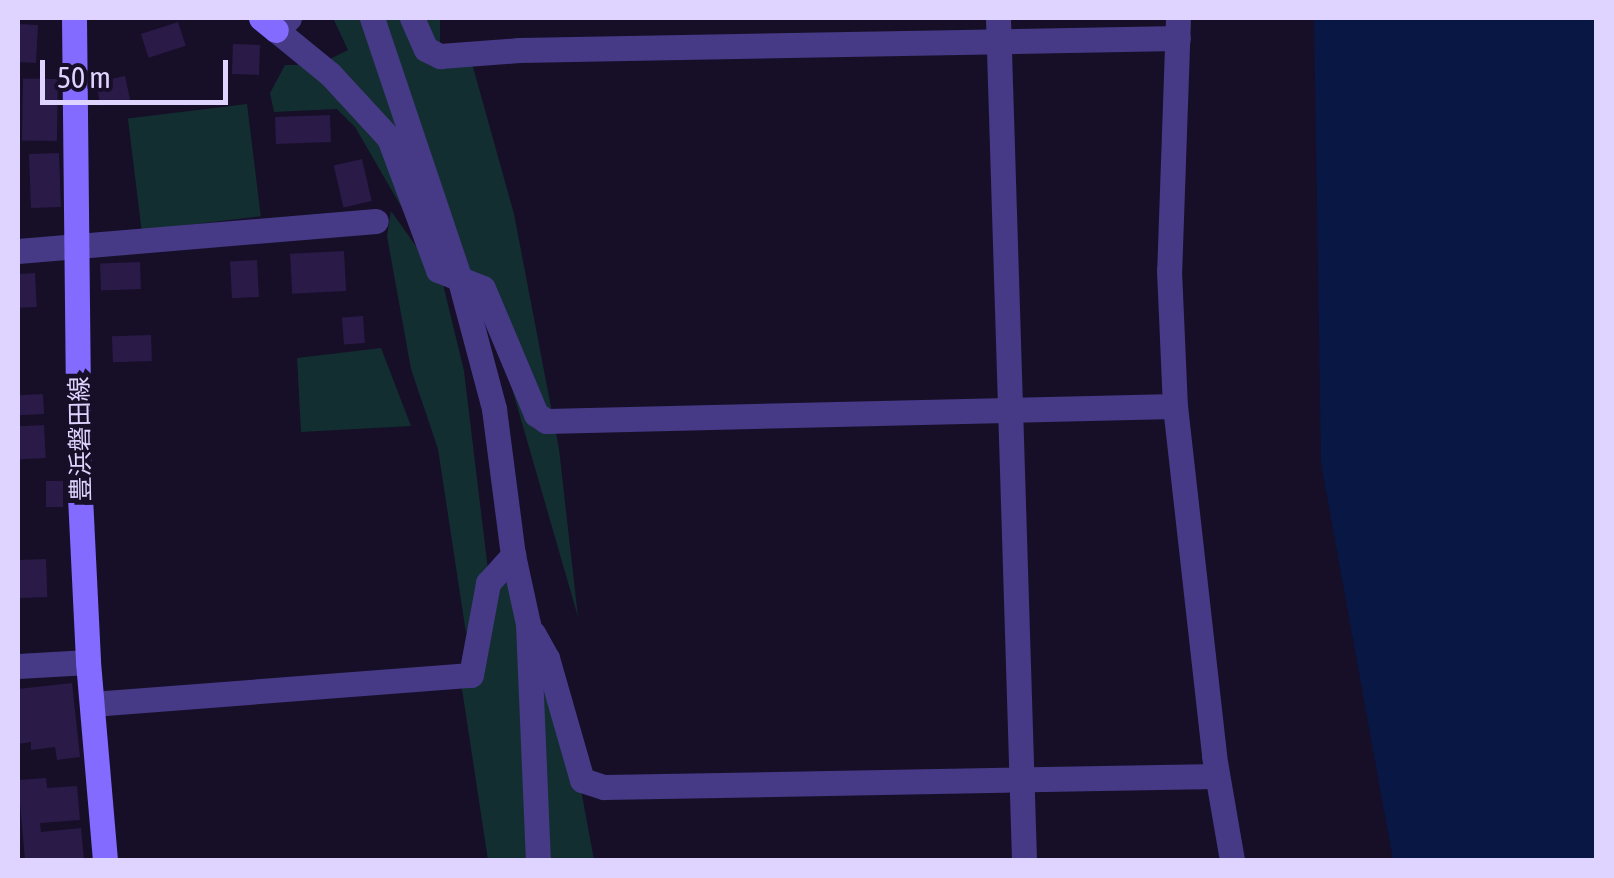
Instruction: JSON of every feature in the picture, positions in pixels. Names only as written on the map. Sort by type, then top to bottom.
[{"type":"main road","name":"豊浜磐田線","points":[[74,18],[80,476],[88,662],[105,860]]},
{"type":"street","points":[[372,18],[460,277],[494,409],[513,555],[528,624],[538,860]]},
{"type":"street","points":[[412,18],[426,49],[440,56],[998,29],[1178,28],[1168,270],[1176,406],[1217,776],[1232,860]]},
{"type":"street","points":[[275,22],[389,138],[438,270],[483,288],[536,414],[546,420],[1176,406]]},
{"type":"street","points":[[998,29],[1024,860]]},
{"type":"street","points":[[18,251],[376,221]]},
{"type":"street","points":[[92,704],[472,675],[488,583],[513,555]]},
{"type":"street","points":[[528,624],[547,658],[582,780],[604,787],[1217,776]]},
{"type":"street","points":[[18,666],[88,662]]},
{"type":"green space","points":[[333,18],[440,18],[440,47],[467,54],[473,67],[514,214],[559,449],[578,617],[483,288],[438,270],[355,127],[337,109],[274,112],[270,93],[285,65],[318,65],[348,50]]},
{"type":"green space","points":[[247,104],[261,216],[142,231],[128,119]]},
{"type":"green space","points":[[391,211],[443,284],[464,371],[488,570],[466,633],[438,449],[411,369],[387,236]]},
{"type":"green space","points":[[381,348],[411,426],[301,432],[297,358]]},
{"type":"green space","points":[[496,556],[570,730],[594,860],[488,860],[460,676]]},
{"type":"water","points":[[1314,18],[1596,18],[1596,860],[1393,860],[1321,463]]},
{"type":"building","points":[[178,22],[186,46],[149,58],[141,34]]},
{"type":"building","points":[[18,24],[38,25],[36,63],[18,62]]},
{"type":"building","points":[[233,44],[260,45],[259,75],[232,74]]},
{"type":"building","points":[[125,76],[130,99],[101,106],[96,82]]},
{"type":"building","points":[[23,78],[58,79],[57,141],[22,140]]},
{"type":"building","points":[[330,115],[331,142],[276,144],[275,117]]},
{"type":"building","points":[[59,153],[61,207],[31,208],[29,154]]},
{"type":"building","points":[[362,159],[372,201],[343,207],[334,166]]},
{"type":"building","points":[[344,251],[346,291],[292,294],[290,254]]},
{"type":"building","points":[[257,260],[259,297],[232,298],[230,261]]},
{"type":"building","points":[[140,262],[141,289],[101,290],[100,263]]},
{"type":"building","points":[[35,273],[37,307],[20,308],[18,274]]},
{"type":"building","points":[[363,316],[365,343],[344,344],[342,317]]},
{"type":"building","points":[[151,335],[152,361],[113,362],[112,336]]},
{"type":"building","points":[[43,394],[44,414],[19,415],[18,395]]},
{"type":"building","points":[[44,425],[46,458],[20,459],[18,426]]},
{"type":"building","points":[[46,481],[63,481],[63,507],[46,507]]},
{"type":"building","points":[[46,559],[47,597],[19,598],[18,560]]},
{"type":"building","points":[[72,683],[80,757],[57,760],[55,747],[31,750],[31,742],[18,744],[18,689]]},
{"type":"building","points":[[46,778],[47,788],[77,786],[80,820],[40,823],[41,832],[81,828],[84,860],[25,860],[18,780]]}]
